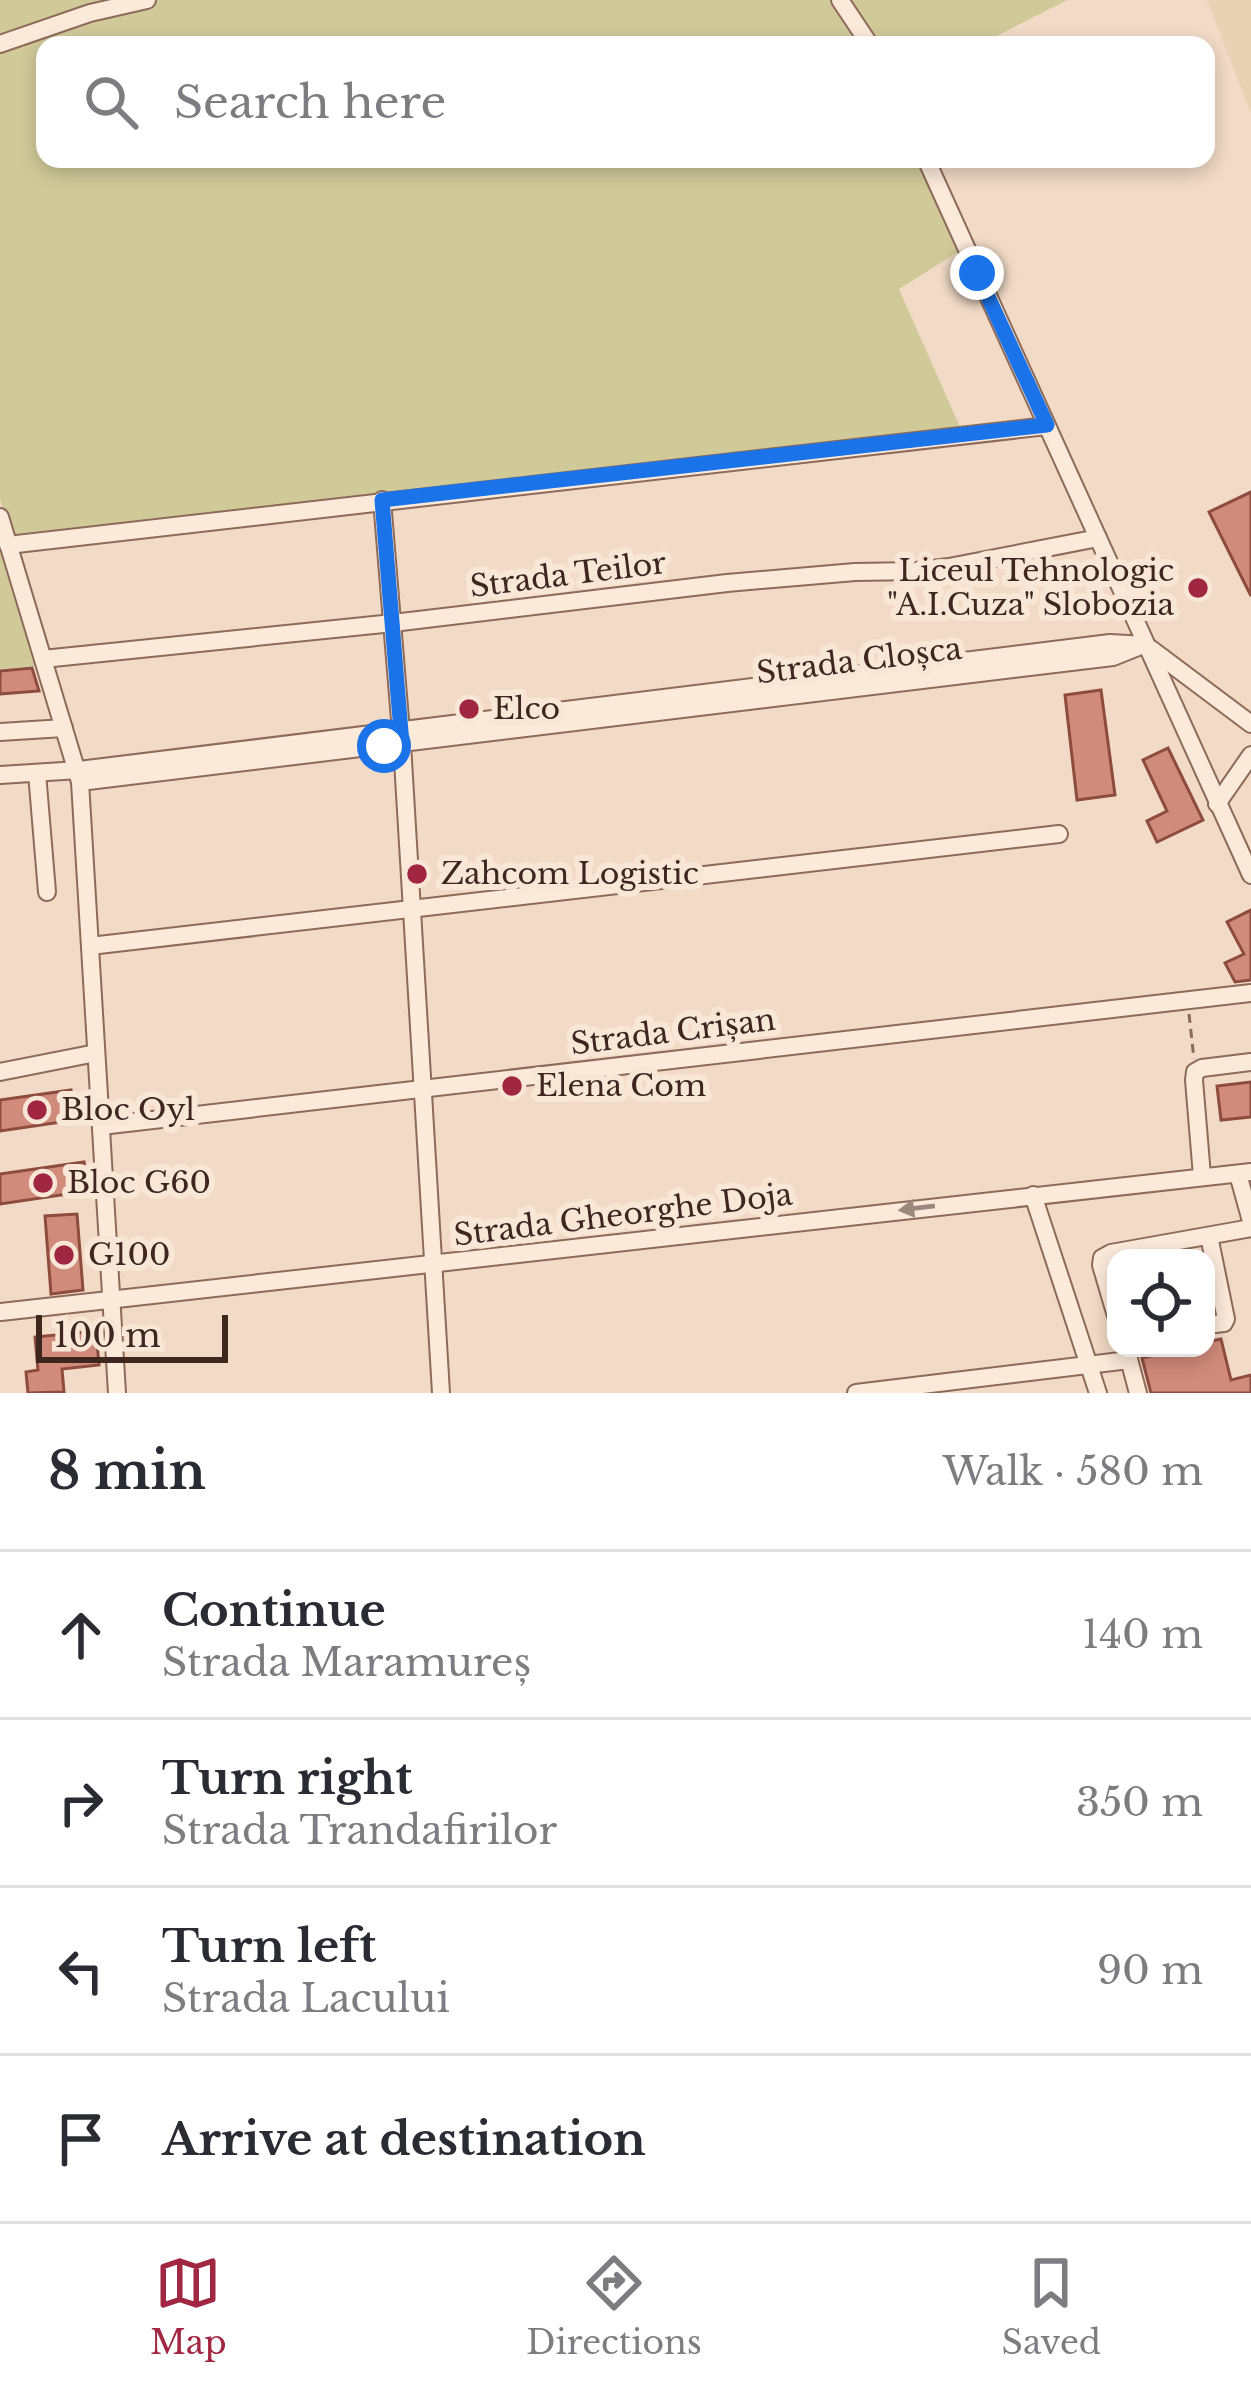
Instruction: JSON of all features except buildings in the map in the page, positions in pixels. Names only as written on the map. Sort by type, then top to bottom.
[{"type":"street","points":[[0,44],[90,13],[147,0]]},
{"type":"street","points":[[840,0],[864,36]]},
{"type":"street","points":[[930,168],[1251,875]]},
{"type":"street","points":[[8,545],[1047,425]]},
{"type":"street","points":[[382,500],[441,1393]]},
{"type":"street","points":[[0,517],[80,776],[117,1393]]},
{"type":"street","name":"Strada Teilor","points":[[43,659],[727,583],[932,569],[1098,538]]},
{"type":"street","name":"Strada Cloșca","points":[[0,775],[80,776],[1110,643],[1146,645]]},
{"type":"street","points":[[1146,645],[1251,724]]},
{"type":"street","points":[[0,731],[64,728]]},
{"type":"street","points":[[1217,804],[1251,755]]},
{"type":"street","points":[[37,773],[47,892]]},
{"type":"street","points":[[90,946],[1059,834]]},
{"type":"street","name":"Strada Crișan","points":[[101,1126],[1251,993]]},
{"type":"street","points":[[0,1072],[96,1053]]},
{"type":"street","points":[[1202,1176],[1195,1072],[1251,1062]]},
{"type":"street","points":[[1176,1249],[1251,1224],[1245,1173]]},
{"type":"street","name":"Strada Gheorghe Doja","points":[[2,1312],[1245,1173]]},
{"type":"street","points":[[1033,1195],[1098,1393]]},
{"type":"street","points":[[1210,1236],[1213,1249]]},
{"type":"street","points":[[1107,1255],[1101,1265],[1107,1285]]},
{"type":"street","points":[[1215,1262],[1226,1319],[1215,1324]]},
{"type":"street","points":[[856,1393],[1088,1365],[1116,1357]]},
{"type":"street","points":[[1128,1357],[1138,1393]]},
{"type":"path","points":[[1187,1000],[1195,1072]]},
{"type":"shaded area","points":[[0,0],[1067,0],[997,36],[36,36],[36,168],[921,168],[958,252],[899,289],[960,427],[13,544],[0,499]]},
{"type":"shaded area","points":[[1207,0],[1251,0],[1251,113]]},
{"type":"shaded area","points":[[2,552],[39,666],[0,669]]},
{"type":"place","name":"Liceul Tehnologic \"A.I.Cuza\" Slobozia","points":[[1198,588]]},
{"type":"place","name":"Elco","points":[[469,709]]},
{"type":"place","name":"Zahcom Logistic","points":[[417,874]]},
{"type":"place","name":"Elena Com","points":[[512,1086]]},
{"type":"place","name":"Bloc Oyl","points":[[37,1110]]},
{"type":"place","name":"Bloc G60","points":[[43,1183]]},
{"type":"place","name":"G100","points":[[64,1255]]},
{"type":"route","points":[[384,746],[402,744],[382,500],[1047,425],[977,273]]}]
